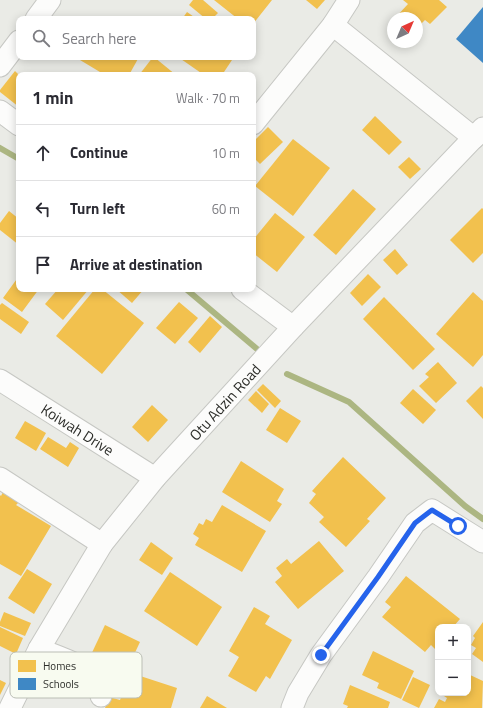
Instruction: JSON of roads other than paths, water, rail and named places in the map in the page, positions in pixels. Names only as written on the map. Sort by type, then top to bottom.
[{"type":"street","points":[[38,16],[50,0]]},
{"type":"street","points":[[256,120],[332,25],[349,0]]},
{"type":"street","points":[[332,25],[478,133]]},
{"type":"street","points":[[0,66],[16,45]]},
{"type":"street","points":[[0,111],[16,123]]},
{"type":"street","name":"Otu Adzin Road","points":[[38,652],[102,544],[155,478],[293,328],[478,133]]},
{"type":"street","points":[[246,292],[293,328]]},
{"type":"street","name":"Koiwah Drive","points":[[0,380],[155,478]]},
{"type":"street","points":[[0,478],[102,544]]},
{"type":"street","points":[[292,708],[298,693],[321,655],[415,523],[432,510],[483,542]]},
{"type":"street","points":[[39,649],[46,652]]},
{"type":"street","name":"Otu Adzin Road","points":[[10,708],[15,698]]},
{"type":"waterway","points":[[0,148],[16,157]]},
{"type":"waterway","points":[[190,292],[257,349]]},
{"type":"waterway","points":[[287,374],[349,402],[465,506],[483,519]]}]
